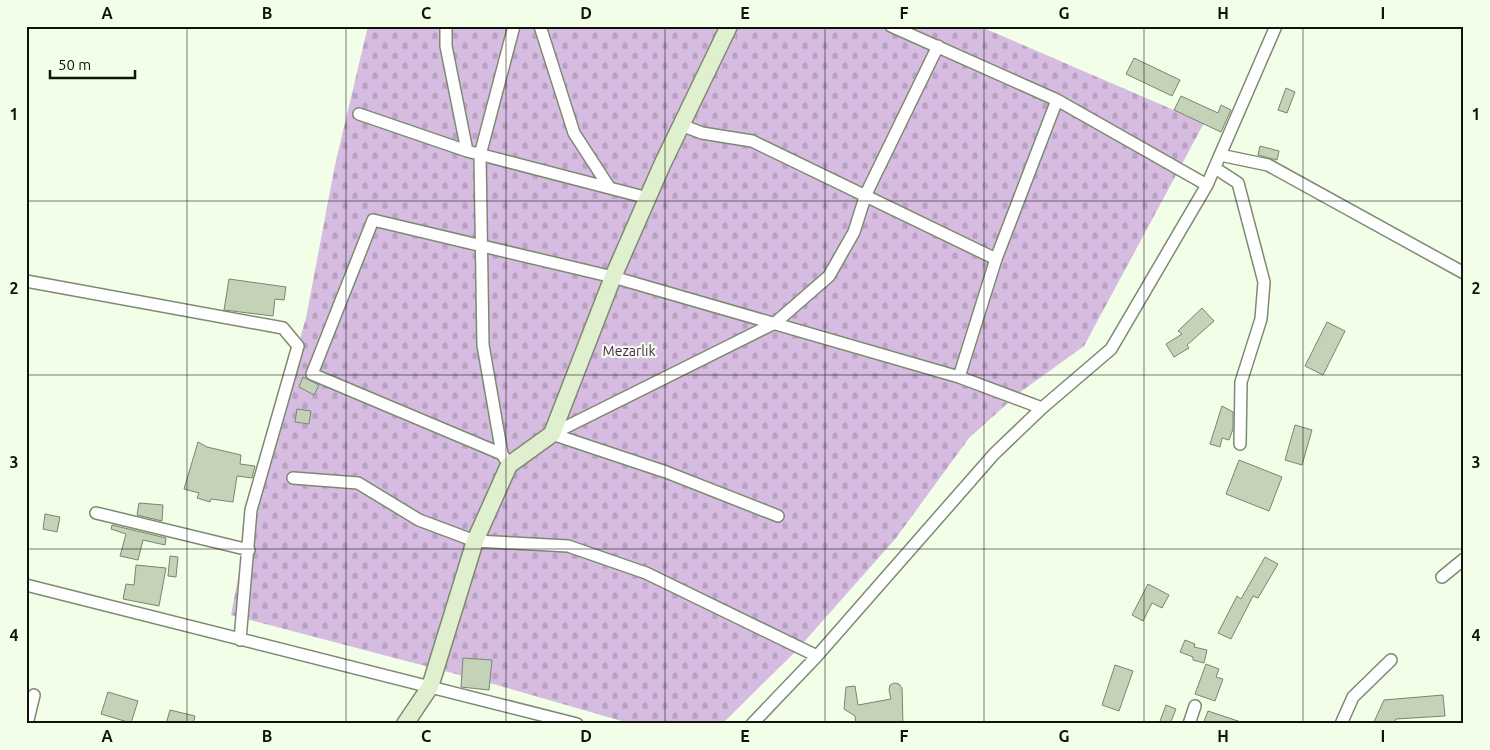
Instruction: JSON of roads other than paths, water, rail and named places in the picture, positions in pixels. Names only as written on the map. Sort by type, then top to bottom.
[{"type":"street","points":[[446,26],[446,46],[467,151]]},
{"type":"street","points":[[405,724],[430,687],[475,541],[505,459],[483,345],[480,155],[514,26]]},
{"type":"street","points":[[540,26],[574,133],[609,186]]},
{"type":"street","points":[[552,434],[613,277],[681,125],[730,26]]},
{"type":"street","points":[[891,26],[1057,100],[1207,184]]},
{"type":"street","points":[[752,724],[817,656],[994,454],[1042,408],[1111,349],[1207,184],[1276,26]]},
{"type":"street","points":[[505,459],[775,323],[829,276],[854,232],[866,194],[938,46]]},
{"type":"street","points":[[959,377],[996,259],[1057,100]]},
{"type":"street","points":[[359,114],[480,155],[609,186],[648,198]]},
{"type":"street","points":[[681,125],[702,133],[752,141],[866,194],[996,259]]},
{"type":"street","points":[[1220,155],[1268,165],[1464,273]]},
{"type":"street","points":[[1215,168],[1238,183],[1264,282],[1261,319],[1241,382],[1240,444]]},
{"type":"street","points":[[505,459],[312,374],[373,220],[480,247],[613,277],[959,377],[1042,408]]},
{"type":"street","points":[[26,281],[283,328],[298,346],[251,510],[240,640]]},
{"type":"street","points":[[552,434],[666,472],[778,516]]},
{"type":"street","points":[[293,478],[358,483],[419,520],[475,541],[568,546],[646,573],[817,656]]},
{"type":"street","points":[[96,513],[249,550]]},
{"type":"street","points":[[1442,577],[1464,559]]},
{"type":"street","points":[[26,585],[578,724]]},
{"type":"street","points":[[1341,724],[1353,697],[1391,660]]},
{"type":"street","points":[[28,724],[34,694]]},
{"type":"street","points":[[1189,724],[1194,706]]},
{"type":"park label","name":"Mezarlık","points":[[629,351]]}]
